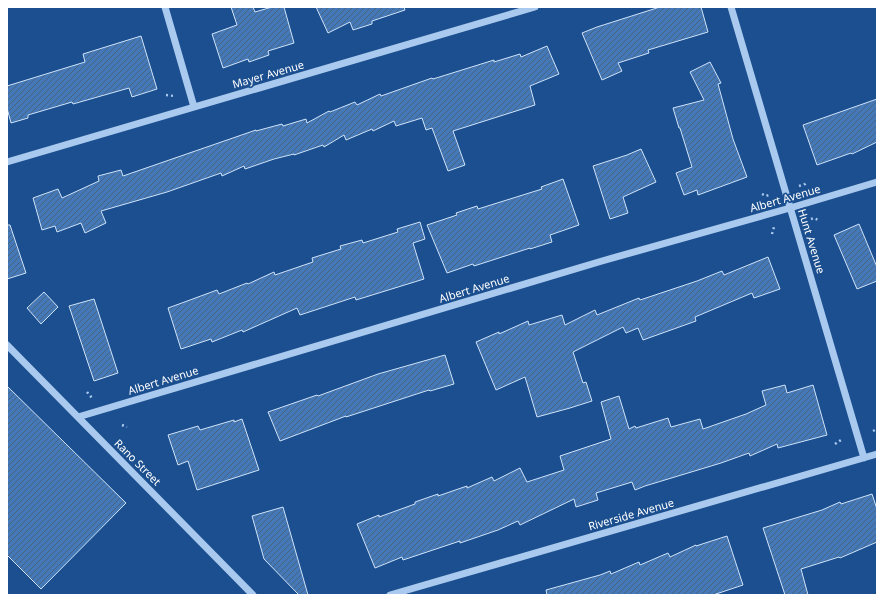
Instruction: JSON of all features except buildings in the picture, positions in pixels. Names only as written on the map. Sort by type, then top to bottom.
[{"type":"street","points":[[165,7],[194,107]]},
{"type":"street","name":"Mayer Avenue","points":[[7,162],[535,7]]},
{"type":"street","name":"Hunt Avenue","points":[[731,7],[864,458]]},
{"type":"street","name":"Albert Avenue","points":[[78,418],[594,264],[877,182]]},
{"type":"street","name":"Rano Street","points":[[7,345],[253,595]]},
{"type":"street","name":"Riverside Avenue","points":[[390,595],[877,454]]},
{"type":"path","points":[[166,95],[174,96]]},
{"type":"path","points":[[762,194],[766,196]]},
{"type":"path","points":[[814,218],[818,220]]},
{"type":"path","points":[[772,234],[774,227]]},
{"type":"path","points":[[122,424],[127,427]]},
{"type":"path","points":[[873,431],[877,429]]},
{"type":"path","points":[[835,444],[841,440]]}]
